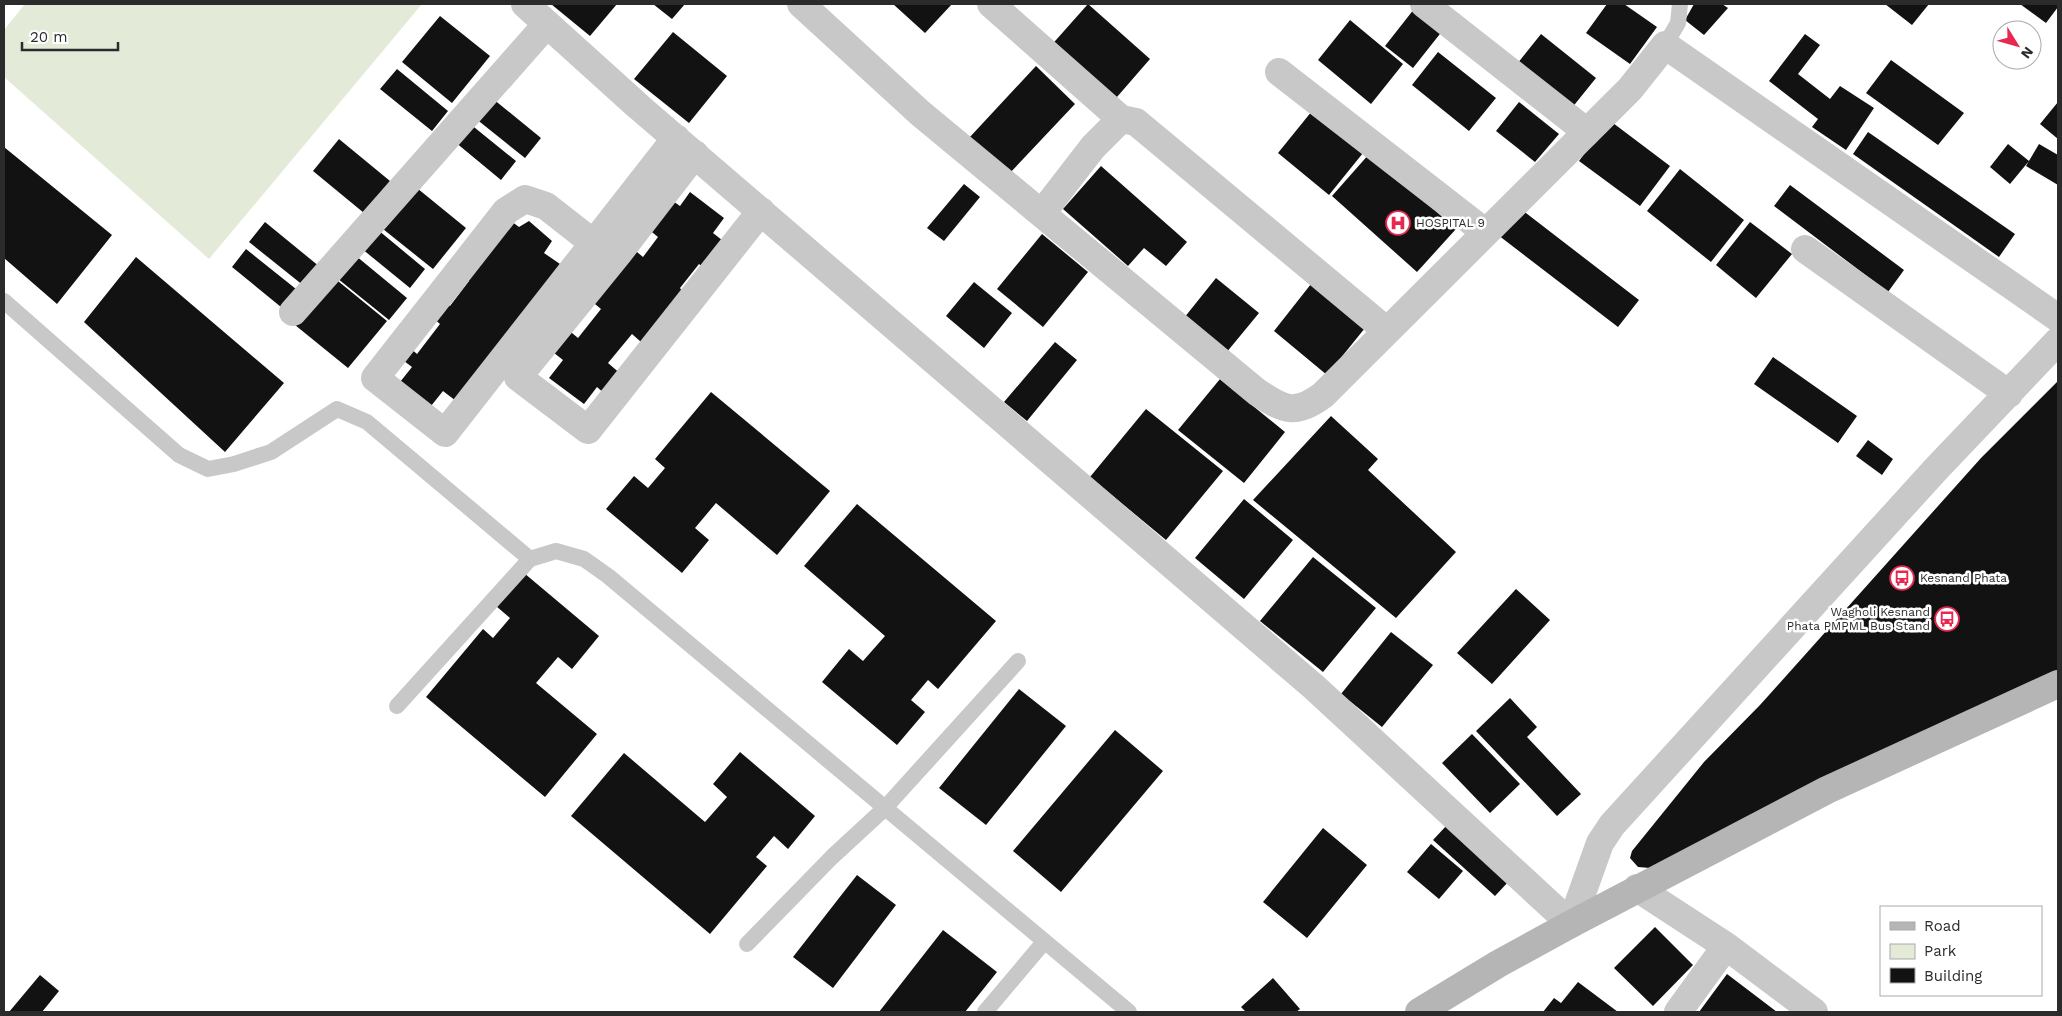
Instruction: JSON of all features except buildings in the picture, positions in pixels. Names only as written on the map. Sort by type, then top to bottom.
[{"type":"main road","points":[[1419,1012],[1498,964],[1571,924],[1828,790],[2058,684]]},
{"type":"street","points":[[525,4],[685,146],[1314,687],[1571,924],[1600,843],[1612,825],[1937,468],[2058,341]]},
{"type":"street","points":[[801,4],[920,113],[1257,392],[1278,406],[1301,409],[1323,395],[1485,232],[1588,132],[1630,89],[1666,45],[2058,318]]},
{"type":"street","points":[[991,4],[1121,119],[1136,122],[1387,332]]},
{"type":"street","points":[[1424,4],[1588,132]]},
{"type":"street","points":[[293,312],[546,24]]},
{"type":"street","points":[[1279,72],[1485,232]]},
{"type":"street","points":[[1042,213],[1093,148],[1121,119]]},
{"type":"street","points":[[685,146],[618,254],[518,377],[588,430],[761,211]]},
{"type":"street","points":[[592,242],[546,206],[525,199],[506,211],[375,378],[445,433],[592,242],[685,146]]},
{"type":"street","points":[[1805,249],[2008,394]]},
{"type":"street","points":[[1638,888],[1726,946],[1814,1012]]},
{"type":"street","points":[[1678,1012],[1726,946]]},
{"type":"lane","points":[[1666,45],[1678,23],[1680,4]]},
{"type":"lane","points":[[4,301],[179,455],[208,469],[234,464],[271,452],[337,410],[367,422],[530,559]]},
{"type":"lane","points":[[398,706],[530,559],[556,551],[584,559],[608,576],[884,809],[1129,1012]]},
{"type":"lane","points":[[747,944],[832,857],[884,809],[1018,661]]},
{"type":"lane","points":[[985,1012],[1044,942]]},
{"type":"green space","points":[[25,4],[422,4],[209,259],[4,77],[4,30]]},
{"type":"place","name":"HOSPITAL 9","points":[[1398,223]]},
{"type":"place","name":"Kesnand Phata","points":[[1902,578]]},
{"type":"place","name":"Wagholi Kesnand Phata PMPML Bus Stand","points":[[1947,619]]}]
